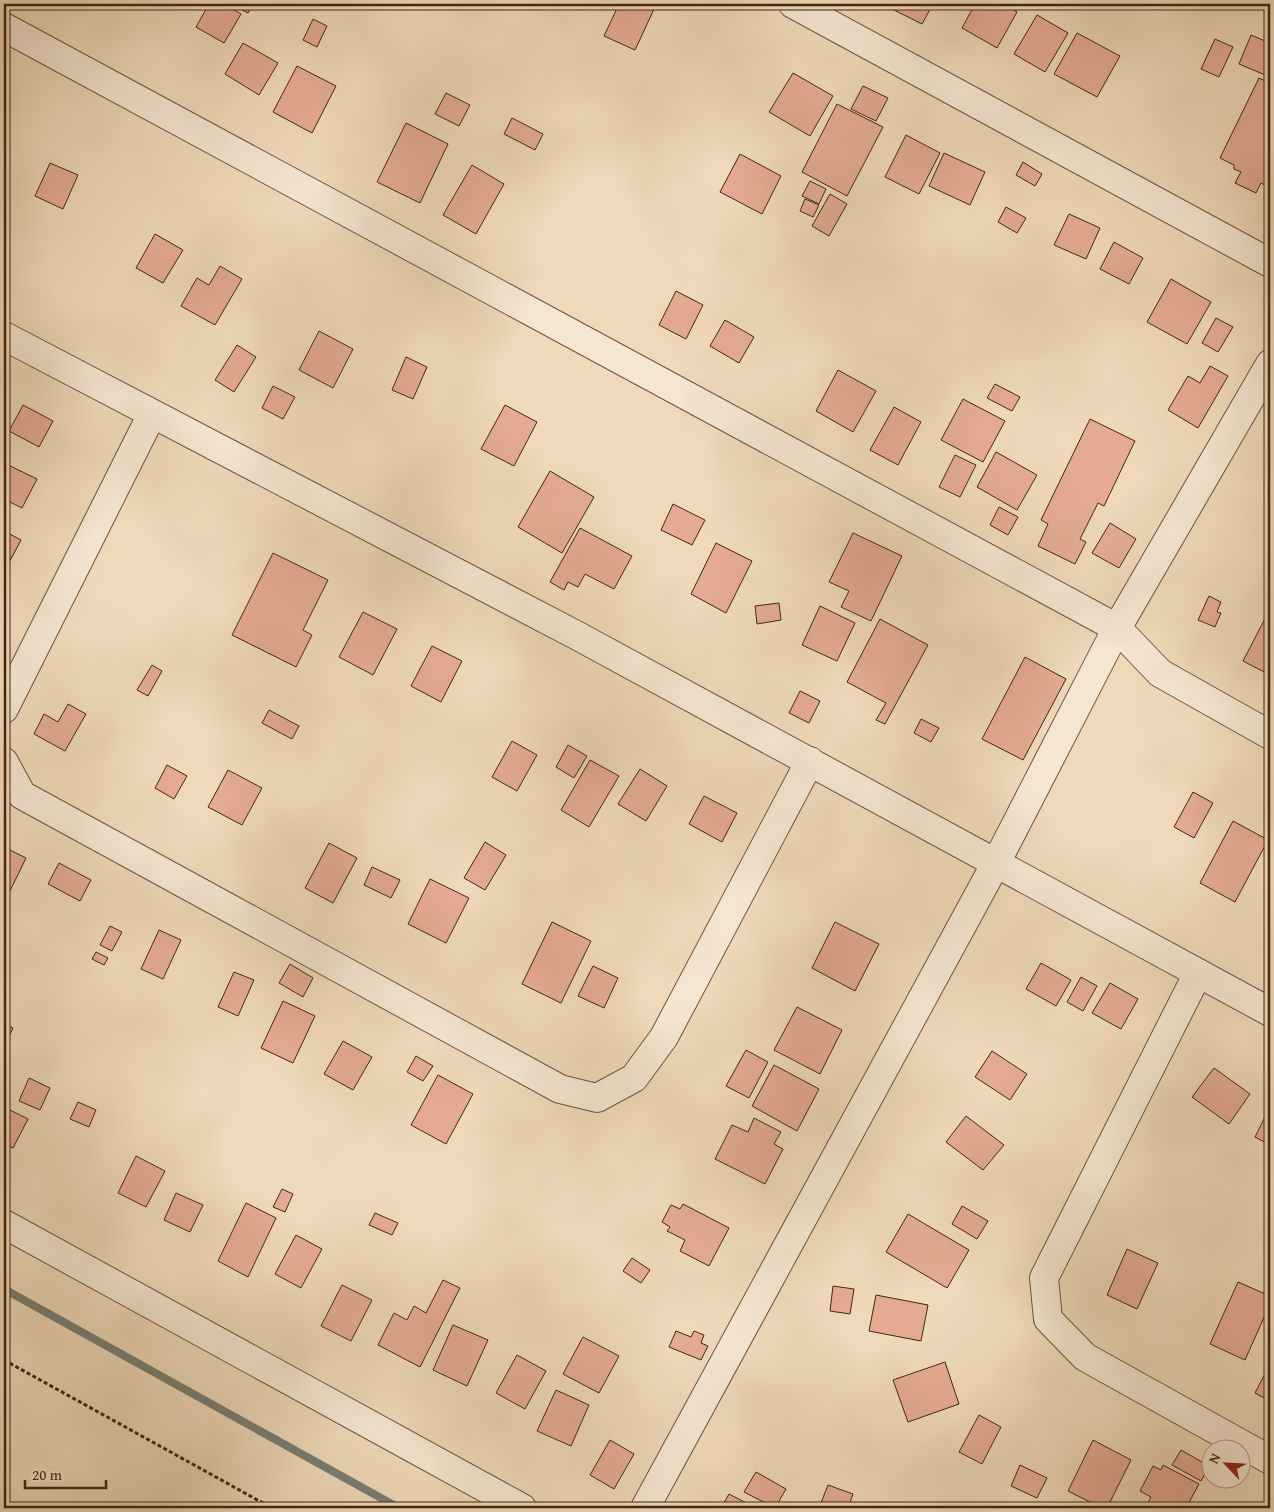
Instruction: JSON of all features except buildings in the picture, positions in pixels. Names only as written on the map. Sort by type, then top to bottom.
[{"type":"street","points":[[793,4],[1270,263]]},
{"type":"street","points":[[4,27],[1117,628],[1160,673],[1270,735]]},
{"type":"street","points":[[4,336],[576,635],[1270,1012]]},
{"type":"street","points":[[645,1508],[996,863],[1117,628],[1270,364]]},
{"type":"street","points":[[4,709],[152,414]]},
{"type":"street","points":[[4,762],[22,795],[560,1089],[597,1098],[634,1078],[664,1037],[810,762]]},
{"type":"street","points":[[1198,974],[1044,1278],[1048,1319],[1085,1357],[1270,1460]]},
{"type":"street","points":[[4,1224],[522,1508]]},
{"type":"path","points":[[4,1360],[272,1508]]},
{"type":"waterway","points":[[4,1289],[399,1508]]}]
